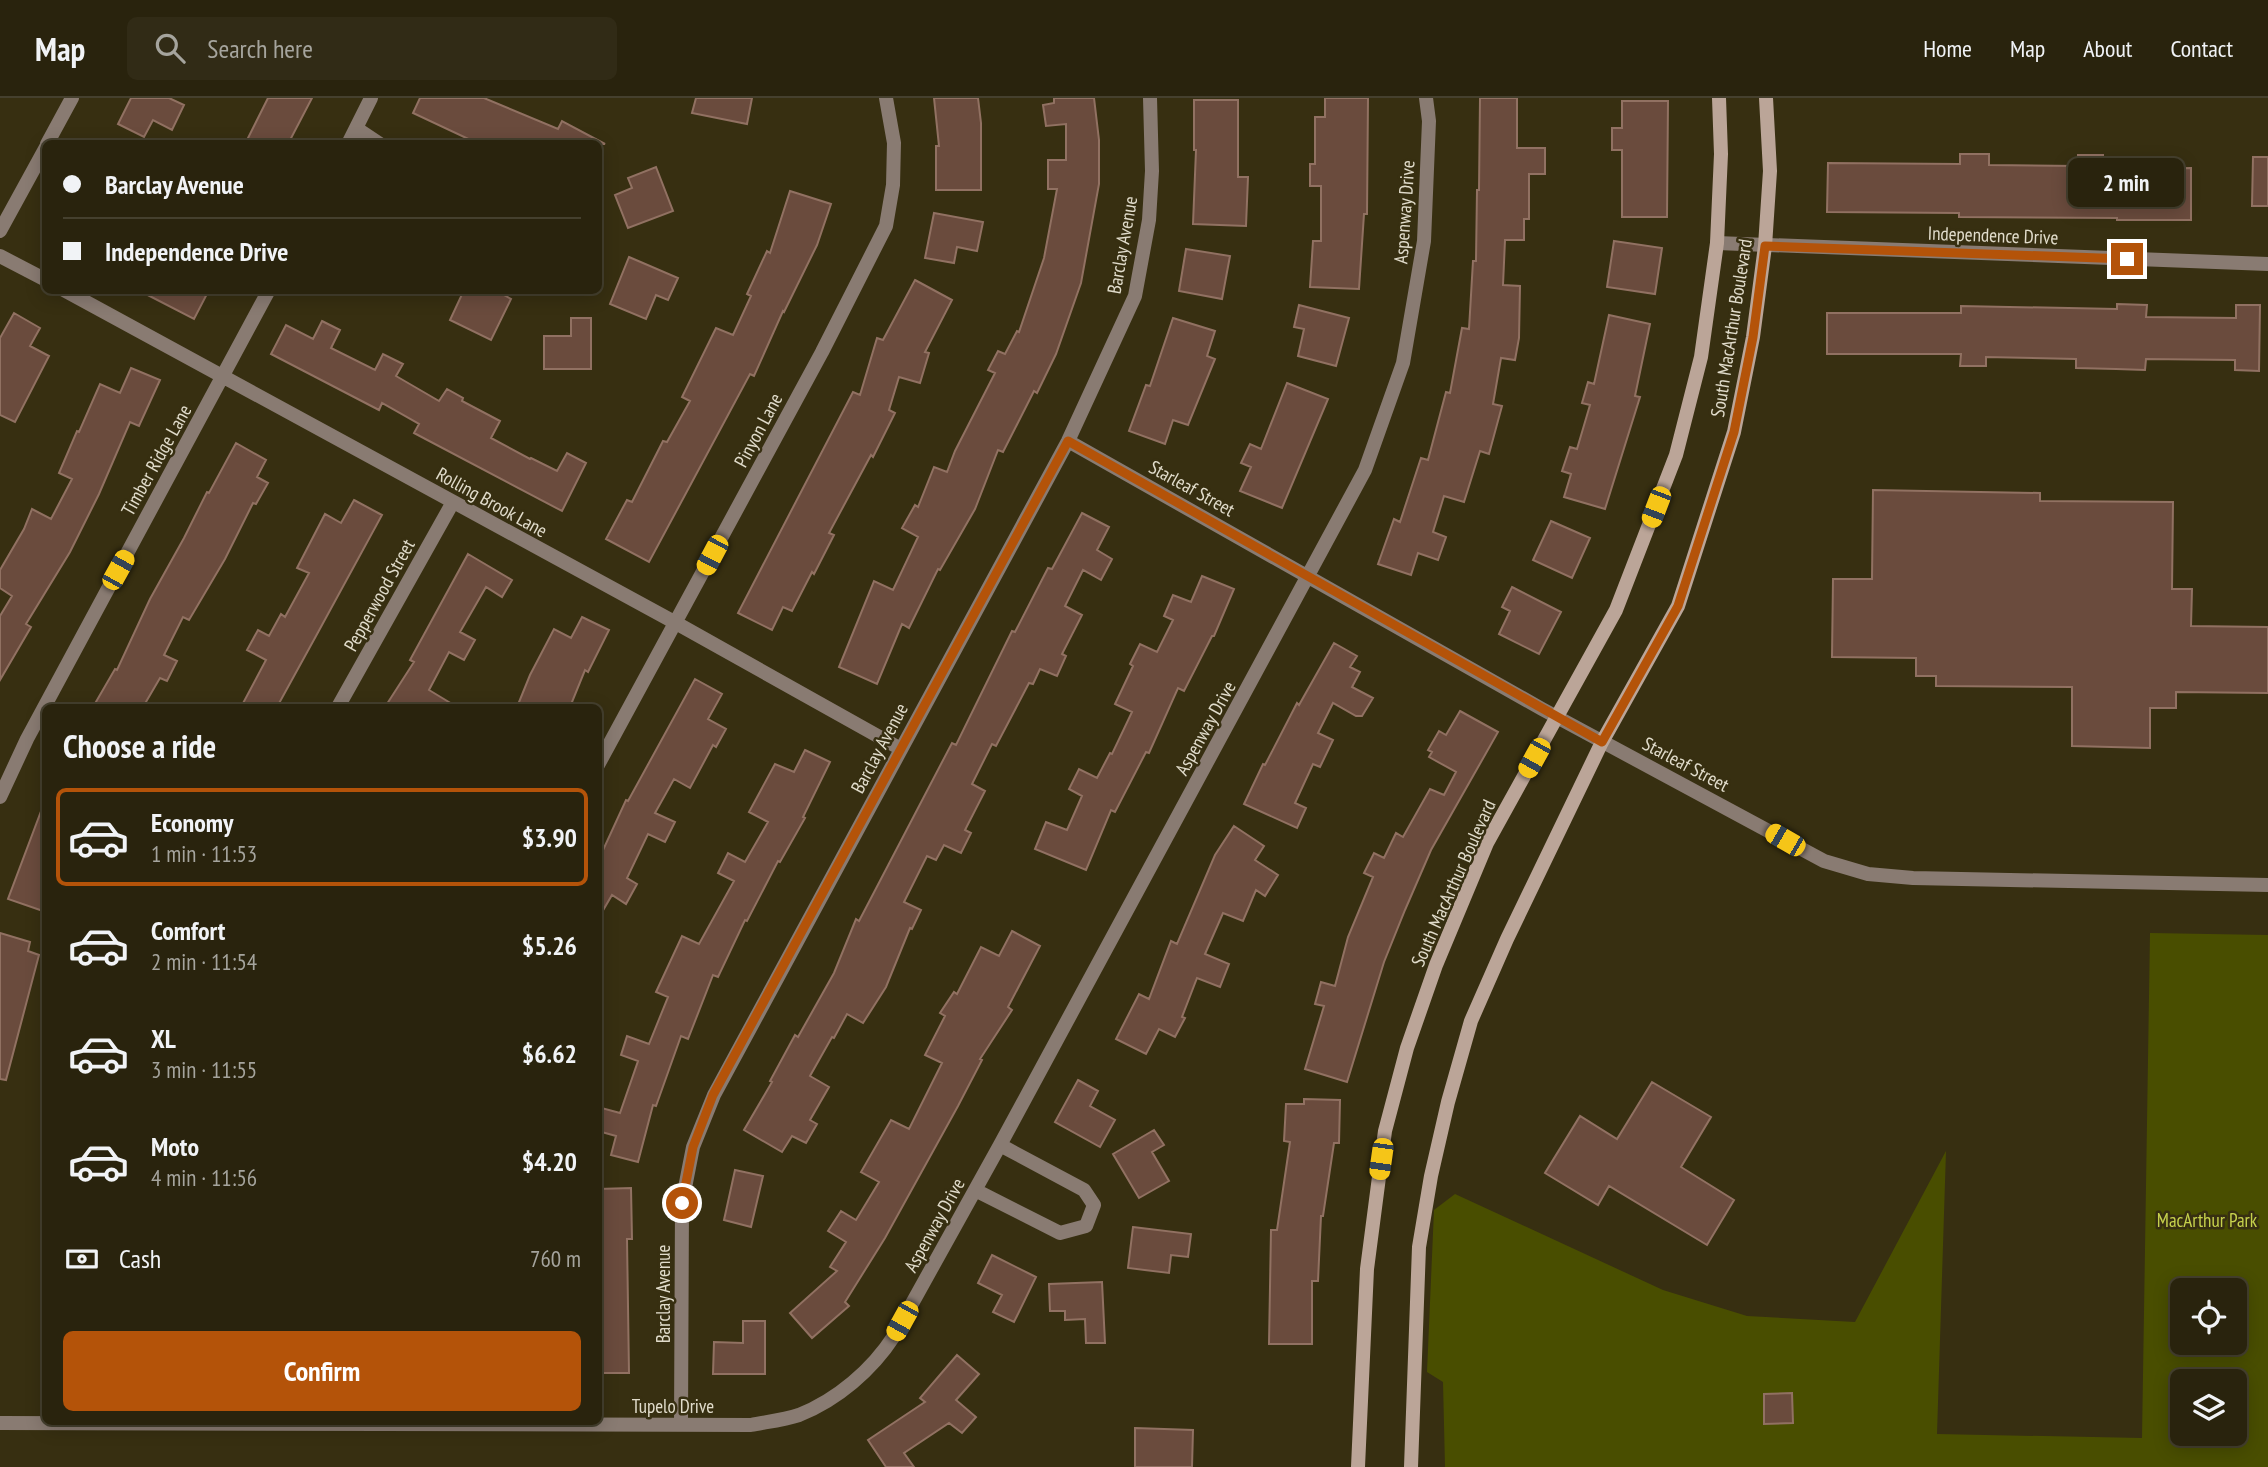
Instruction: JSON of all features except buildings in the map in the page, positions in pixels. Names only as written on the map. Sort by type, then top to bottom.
[{"type":"main road","name":"South MacArthur Boulevard","points":[[1358,1467],[1367,1269],[1385,1131],[1404,1060],[1436,965],[1487,843],[1616,610],[1676,455],[1702,357],[1717,243],[1721,154],[1719,98]]},
{"type":"main road","name":"South MacArthur Boulevard","points":[[1411,1467],[1419,1247],[1448,1102],[1471,1021],[1507,939],[1602,742],[1678,606],[1734,432],[1753,337],[1765,246],[1770,171],[1766,98]]},
{"type":"street","points":[[49,140],[72,98]]},
{"type":"street","points":[[350,140],[371,98]]},
{"type":"street","name":"Pinyon Lane","points":[[602,758],[822,352],[886,226],[893,185],[894,143],[886,98]]},
{"type":"street","name":"Barclay Avenue","points":[[681,1425],[682,1203],[693,1147],[713,1095],[1068,441],[1135,296],[1149,220],[1152,171],[1150,98]]},
{"type":"street","name":"Aspenway Drive","points":[[894,1336],[1365,470],[1403,363],[1424,242],[1429,121],[1426,98]]},
{"type":"street","points":[[356,128],[374,140]]},
{"type":"street","points":[[0,231],[42,152]]},
{"type":"street","name":"Independence Drive","points":[[1717,243],[2268,264]]},
{"type":"street","points":[[0,256],[42,279]]},
{"type":"street","name":"Rolling Brook Lane","points":[[71,294],[676,623],[901,749]]},
{"type":"street","name":"Timber Ridge Lane","points":[[46,704],[267,294]]},
{"type":"street","name":"Starleaf Street","points":[[1068,441],[1602,742],[1824,861],[1868,874],[1913,878],[2268,885]]},
{"type":"street","name":"Pepperwood Street","points":[[340,704],[453,502]]},
{"type":"street","name":"Timber Ridge Lane","points":[[0,797],[42,711]]},
{"type":"street","points":[[975,1190],[1060,1233],[1086,1226],[1094,1205],[1084,1190],[1000,1145]]},
{"type":"street","name":"Tupelo Drive","points":[[602,1424],[751,1425],[799,1414],[858,1379],[881,1357],[894,1336]]},
{"type":"street","name":"Tupelo Drive","points":[[0,1423],[42,1423]]},
{"type":"green space","name":"MacArthur Park","points":[[2150,933],[2268,935],[2268,1467],[1445,1467],[1443,1382],[1427,1372],[1434,1210],[1455,1194],[1663,1290],[1747,1316],[1855,1322],[1946,1151],[1937,1434],[2142,1438]]},
{"type":"route","points":[[682,1203],[693,1147],[713,1095],[1068,441],[1602,742],[1678,606],[1734,432],[1753,337],[1765,246],[2127,259]]}]
